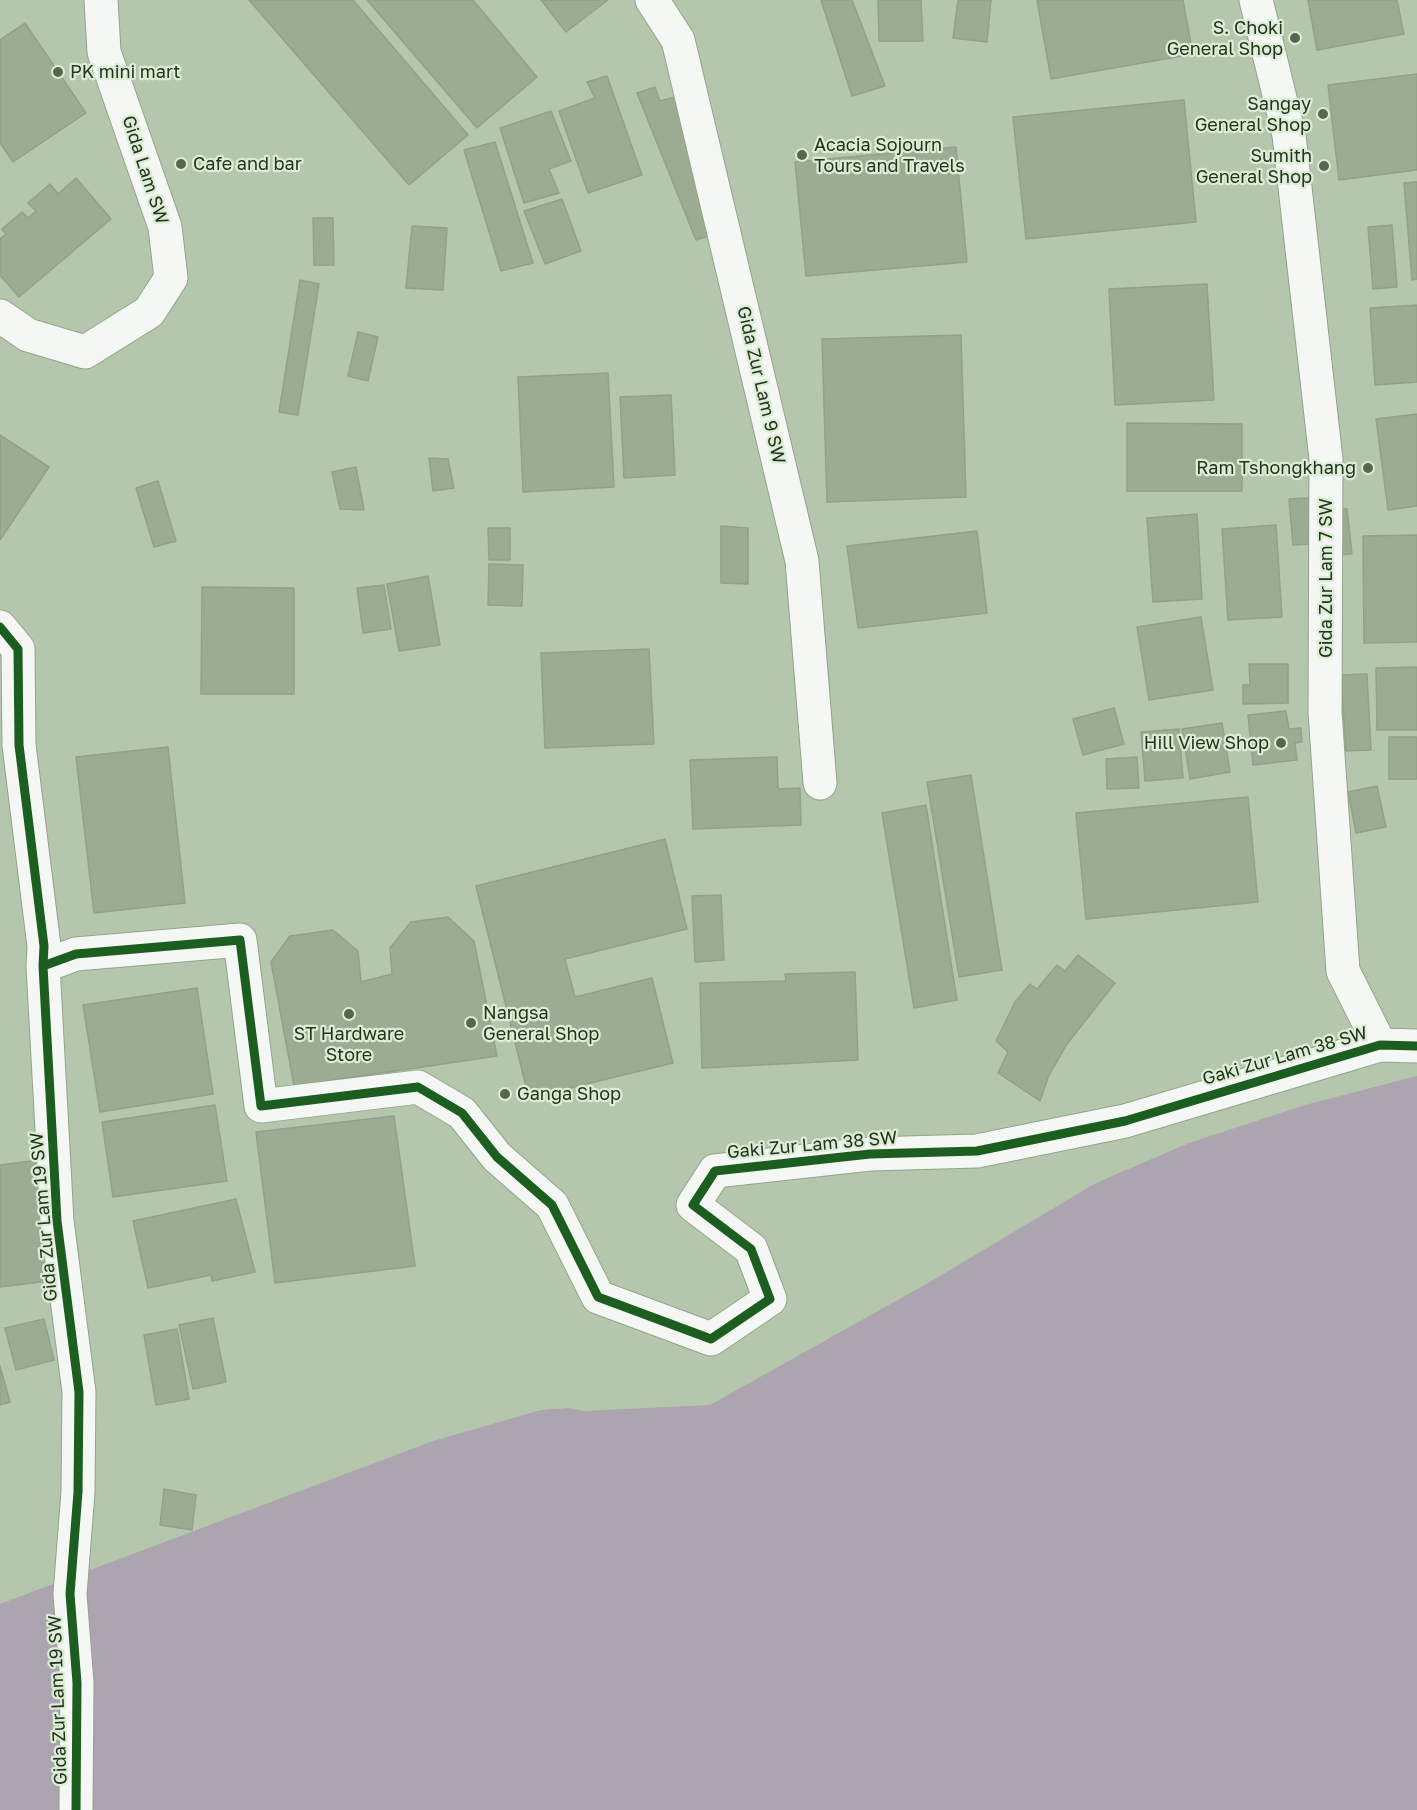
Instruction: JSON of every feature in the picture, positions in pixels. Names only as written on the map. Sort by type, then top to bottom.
[{"type":"street","name":"Gida Lam SW","points":[[0,316],[28,335],[86,352],[149,312],[171,278],[165,227],[104,52],[101,0]]},
{"type":"street","name":"Gida Zur Lam 9 SW","points":[[652,0],[678,40],[802,561],[820,783]]},
{"type":"street","name":"Gida Zur Lam 7 SW","points":[[1256,0],[1289,135],[1326,459],[1325,711],[1343,971],[1380,1045]]},
{"type":"street","name":"Gida Zur Lam 19 SW","points":[[0,627],[18,649],[20,745],[44,946],[43,966],[57,1221],[79,1392],[78,1492],[70,1594],[77,1683],[76,1810]]},
{"type":"street","name":"Gaki Zur Lam 38 SW","points":[[43,966],[76,954],[240,940],[261,1106],[418,1087],[462,1113],[497,1157],[552,1205],[598,1297],[711,1339],[770,1299],[751,1249],[693,1205],[715,1171],[870,1154],[978,1151],[1125,1121],[1380,1045],[1417,1046]]},
{"type":"shaded area","points":[[1417,1076],[1417,1810],[0,1810],[0,1604],[433,1441],[541,1410],[569,1408],[584,1411],[710,1405],[928,1283],[1096,1183],[1189,1143],[1305,1105]]},
{"type":"building","points":[[249,0],[353,0],[468,135],[409,185]]},
{"type":"building","points":[[367,0],[473,0],[537,77],[477,128]]},
{"type":"building","points":[[541,0],[608,0],[566,32]]},
{"type":"building","points":[[821,0],[852,0],[885,86],[852,96]]},
{"type":"building","points":[[878,0],[921,0],[923,41],[879,41]]},
{"type":"building","points":[[958,0],[991,0],[987,42],[953,38]]},
{"type":"building","points":[[1037,0],[1183,0],[1193,54],[1051,79]]},
{"type":"building","points":[[1308,0],[1397,0],[1404,34],[1317,50]]},
{"type":"building","points":[[25,23],[86,113],[13,162],[0,143],[0,40]]},
{"type":"building","points":[[1417,74],[1417,170],[1339,180],[1328,85]]},
{"type":"building","points":[[607,76],[642,175],[588,193],[559,111],[595,98],[587,82]]},
{"type":"building","points":[[655,87],[660,101],[675,97],[720,232],[696,240],[637,93]]},
{"type":"building","points":[[1184,100],[1196,222],[1026,239],[1013,117]]},
{"type":"building","points":[[551,111],[571,161],[549,169],[559,193],[524,203],[500,128]]},
{"type":"building","points":[[495,142],[533,263],[501,271],[464,150]]},
{"type":"building","points":[[956,147],[967,262],[806,276],[795,162]]},
{"type":"building","points":[[76,178],[111,219],[19,297],[0,275],[0,239],[6,234],[2,229],[22,212],[28,218],[36,211],[28,203],[50,184],[58,194]]},
{"type":"building","points":[[1417,182],[1417,279],[1412,280],[1404,183]]},
{"type":"building","points":[[562,199],[581,251],[545,264],[524,211]]},
{"type":"building","points":[[313,218],[333,218],[334,265],[314,265]]},
{"type":"building","points":[[1392,225],[1397,287],[1373,289],[1368,227]]},
{"type":"building","points":[[412,226],[447,228],[443,290],[406,288]]},
{"type":"building","points":[[300,280],[319,284],[298,415],[279,412]]},
{"type":"building","points":[[1207,284],[1214,400],[1115,405],[1109,289]]},
{"type":"building","points":[[1417,305],[1417,382],[1375,385],[1370,308]]},
{"type":"building","points":[[358,332],[378,337],[368,381],[348,376]]},
{"type":"building","points":[[961,335],[966,497],[827,502],[822,339]]},
{"type":"building","points":[[608,373],[614,487],[523,492],[518,377]]},
{"type":"building","points":[[671,395],[675,475],[624,478],[620,397]]},
{"type":"building","points":[[1417,414],[1417,506],[1388,510],[1376,419]]},
{"type":"building","points":[[1127,423],[1242,424],[1242,491],[1127,491]]},
{"type":"building","points":[[0,435],[49,467],[0,540]]},
{"type":"building","points":[[429,458],[448,459],[454,488],[433,491]]},
{"type":"building","points":[[356,467],[364,510],[340,509],[332,472]]},
{"type":"building","points":[[158,481],[176,541],[154,547],[136,488]]},
{"type":"building","points":[[1308,498],[1313,544],[1293,545],[1289,499]]},
{"type":"building","points":[[1327,509],[1347,509],[1352,554],[1331,555]]},
{"type":"building","points":[[1197,514],[1202,599],[1153,602],[1147,518]]},
{"type":"building","points":[[1276,525],[1282,617],[1228,620],[1222,529]]},
{"type":"building","points":[[721,526],[748,528],[748,584],[721,583]]},
{"type":"building","points":[[488,528],[510,528],[510,560],[489,560]]},
{"type":"building","points":[[977,531],[987,613],[858,628],[847,546]]},
{"type":"building","points":[[1417,535],[1417,642],[1364,643],[1363,536]]},
{"type":"building","points":[[489,564],[523,565],[522,606],[488,605]]},
{"type":"building","points":[[428,576],[440,645],[399,651],[387,584]]},
{"type":"building","points":[[384,585],[391,629],[363,633],[357,588]]},
{"type":"building","points":[[202,587],[294,588],[294,694],[201,694]]},
{"type":"building","points":[[1201,617],[1213,690],[1149,700],[1137,627]]},
{"type":"building","points":[[649,649],[654,744],[545,748],[541,653]]},
{"type":"building","points":[[1249,664],[1288,664],[1288,703],[1243,704],[1243,685],[1250,685]]},
{"type":"building","points":[[1417,667],[1417,730],[1377,730],[1376,668]]},
{"type":"building","points":[[1367,674],[1371,750],[1346,751],[1341,675]]},
{"type":"building","points":[[1114,708],[1124,744],[1083,755],[1073,719]]},
{"type":"building","points":[[1286,711],[1289,729],[1301,728],[1302,742],[1295,743],[1297,760],[1253,765],[1248,715]]},
{"type":"building","points":[[1222,723],[1230,772],[1190,779],[1182,729]]},
{"type":"building","points":[[1179,729],[1183,778],[1145,781],[1141,732]]},
{"type":"building","points":[[1389,737],[1417,737],[1417,779],[1389,779]]},
{"type":"building","points":[[168,747],[185,903],[94,913],[76,757]]},
{"type":"building","points":[[777,757],[778,789],[800,788],[801,825],[693,829],[690,760]]},
{"type":"building","points":[[1137,757],[1139,788],[1107,789],[1106,759]]},
{"type":"building","points":[[971,775],[1002,970],[959,977],[927,782]]},
{"type":"building","points":[[1377,786],[1386,827],[1356,833],[1348,792]]},
{"type":"building","points":[[1248,797],[1258,902],[1086,919],[1076,813]]},
{"type":"building","points":[[926,805],[957,1000],[914,1008],[882,813]]},
{"type":"building","points":[[665,839],[687,929],[565,959],[575,997],[652,978],[673,1063],[529,1098],[476,886]]},
{"type":"building","points":[[721,895],[724,960],[695,962],[692,896]]},
{"type":"building","points":[[448,917],[474,941],[497,1056],[294,1086],[271,962],[290,936],[333,930],[358,951],[361,982],[392,974],[390,948],[411,922]]},
{"type":"building","points":[[1078,955],[1115,983],[1067,1044],[1049,1075],[1040,1101],[998,1073],[1008,1052],[996,1041],[1015,1002],[1030,984],[1037,989],[1057,965],[1065,971]]},
{"type":"building","points":[[855,972],[858,1060],[702,1068],[700,983],[786,981],[785,974]]},
{"type":"building","points":[[197,988],[213,1094],[100,1112],[83,1005]]},
{"type":"building","points":[[215,1105],[227,1181],[113,1197],[102,1122]]},
{"type":"building","points":[[394,1116],[415,1266],[275,1283],[256,1132]]},
{"type":"building","points":[[40,1160],[57,1280],[0,1287],[0,1165]]},
{"type":"building","points":[[236,1199],[255,1272],[212,1281],[211,1275],[148,1288],[133,1221]]},
{"type":"building","points":[[213,1318],[226,1382],[193,1389],[179,1325]]},
{"type":"building","points":[[44,1319],[54,1360],[16,1370],[5,1328]]},
{"type":"building","points":[[177,1329],[189,1399],[156,1405],[144,1335]]},
{"type":"building","points":[[0,1366],[10,1402],[0,1405]]},
{"type":"building","points":[[164,1489],[196,1495],[192,1530],[160,1525]]},
{"type":"cycle path","points":[[0,627],[18,649],[19,745],[44,946],[43,966],[57,1221],[79,1392],[78,1492],[70,1594],[77,1683],[76,1810]]},
{"type":"cycle path","points":[[43,966],[76,954],[240,940],[261,1106],[418,1087],[462,1113],[497,1157],[552,1205],[598,1297],[711,1339],[770,1299],[751,1249],[693,1205],[715,1171],[870,1154],[977,1151],[1125,1121],[1380,1045],[1417,1046]]},
{"type":"place","name":"S. Choki General Shop","points":[[1295,38]]},
{"type":"place","name":"PK mini mart","points":[[58,72]]},
{"type":"place","name":"Sangay General Shop","points":[[1323,114]]},
{"type":"place","name":"Acacia Sojourn Tours and Travels","points":[[802,155]]},
{"type":"place","name":"Cafe and bar","points":[[181,164]]},
{"type":"place","name":"Sumith General Shop","points":[[1324,166]]},
{"type":"place","name":"Ram Tshongkhang","points":[[1368,468]]},
{"type":"place","name":"Hill View Shop","points":[[1281,743]]},
{"type":"place","name":"ST Hardware Store","points":[[349,1014]]},
{"type":"place","name":"Nangsa General Shop","points":[[471,1023]]},
{"type":"place","name":"Ganga Shop","points":[[505,1094]]}]
